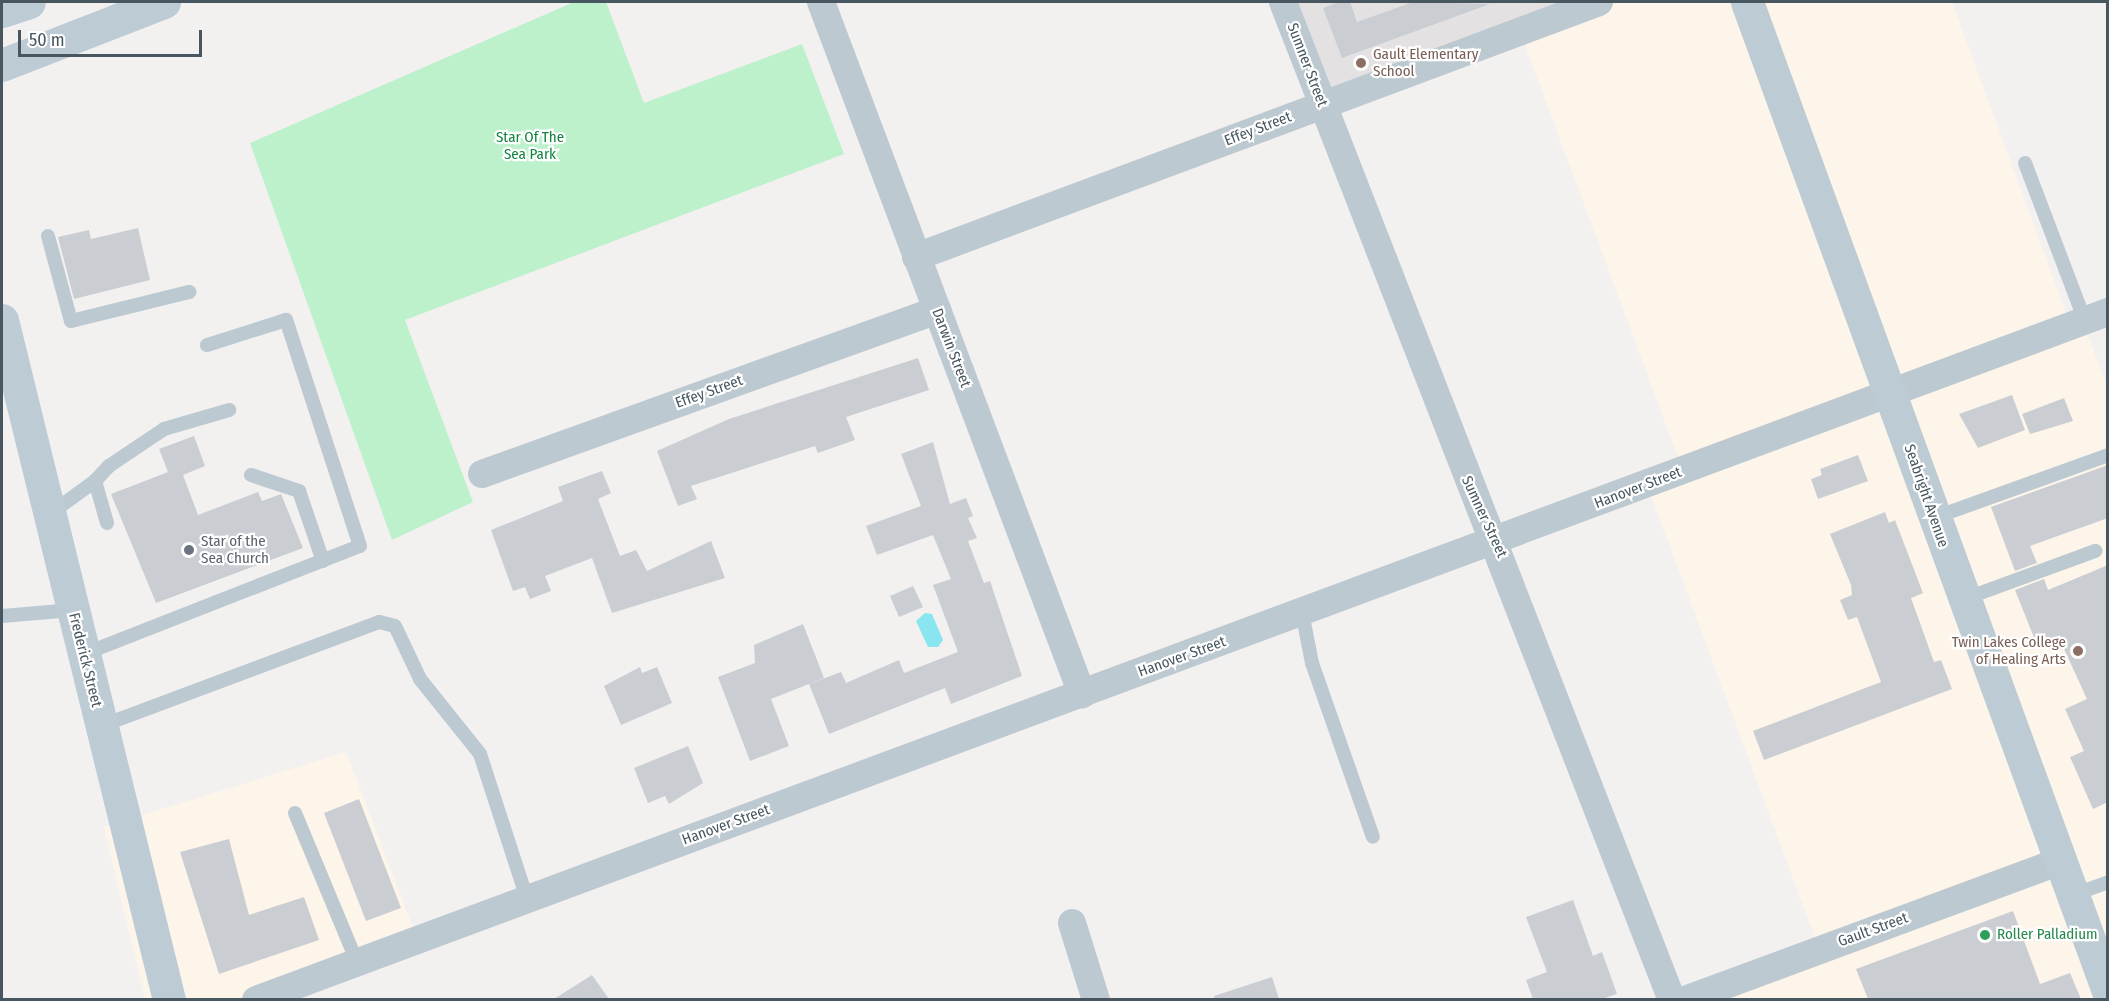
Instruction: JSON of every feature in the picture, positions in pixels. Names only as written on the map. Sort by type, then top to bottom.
[{"type":"main road","points":[[2,11],[29,2]]},
{"type":"main road","points":[[2,65],[164,2]]},
{"type":"main road","name":"Seabright Avenue","points":[[1747,2],[1891,393],[1962,600],[2108,991]]},
{"type":"main road","name":"Frederick Street","points":[[2,320],[169,999]]},
{"type":"street","name":"Darwin Street","points":[[821,2],[1082,694]]},
{"type":"street","name":"Sumner Street","points":[[1283,2],[1478,508],[1497,540],[1672,999]]},
{"type":"street","name":"Effey Street","points":[[916,257],[1599,2]]},
{"type":"street","name":"Effey Street","points":[[482,474],[937,310]]},
{"type":"street","name":"Hanover Street","points":[[256,999],[2096,316]]},
{"type":"street","name":"Gault Street","points":[[1685,999],[1728,992],[2060,861]]},
{"type":"street","points":[[1071,923],[1096,999]]},
{"type":"lane","points":[[2025,162],[2096,316]]},
{"type":"lane","points":[[48,236],[71,321],[189,292]]},
{"type":"lane","points":[[84,654],[360,546],[286,320],[207,345]]},
{"type":"lane","points":[[49,514],[164,429],[229,410]]},
{"type":"lane","points":[[1934,518],[2108,455]]},
{"type":"lane","points":[[251,475],[299,491],[323,561]]},
{"type":"lane","points":[[95,481],[107,523]]},
{"type":"lane","points":[[1962,600],[2095,551]]},
{"type":"lane","points":[[2,615],[73,609]]},
{"type":"lane","points":[[1302,612],[1312,663],[1372,837]]},
{"type":"lane","points":[[101,726],[379,622],[395,626],[420,679],[480,754],[527,899]]},
{"type":"lane","points":[[295,813],[357,962]]},
{"type":"lane","points":[[2072,895],[2108,882]]},
{"type":"shaded area","name":"Gault Elementary School","points":[[1281,2],[1584,2],[1318,100]]},
{"type":"shaded area","points":[[1584,2],[1952,2],[2070,324],[2082,319],[2107,387],[2107,999],[1713,999],[1818,946],[1645,479],[1681,465],[1518,26]]},
{"type":"shaded area","points":[[346,752],[416,936],[245,999],[145,999],[104,827]]},
{"type":"green space","name":"Star Of The Sea Park","points":[[574,2],[606,2],[644,103],[802,44],[844,154],[405,320],[473,502],[392,540],[250,143]]},
{"type":"water","points":[[925,613],[932,614],[943,640],[938,647],[928,647],[916,621]]},
{"type":"building","points":[[1339,2],[1350,2],[1357,22],[1413,2],[1490,4],[1342,58],[1323,8]]},
{"type":"building","points":[[138,228],[150,280],[74,299],[58,237],[89,230],[91,239]]},
{"type":"building","points":[[918,358],[929,390],[846,417],[855,440],[818,453],[815,446],[691,486],[697,499],[678,506],[657,451],[729,419]]},
{"type":"building","points":[[2012,395],[2025,430],[1978,448],[1959,414]]},
{"type":"building","points":[[2064,398],[2073,421],[2030,434],[2022,414]]},
{"type":"building","points":[[194,436],[205,466],[183,475],[198,515],[258,492],[262,501],[281,494],[303,548],[156,603],[111,494],[168,472],[159,449]]},
{"type":"building","points":[[933,442],[950,504],[966,498],[973,516],[968,518],[977,538],[968,541],[984,583],[990,581],[1022,676],[951,704],[945,688],[829,734],[809,684],[841,672],[846,683],[899,660],[904,673],[958,652],[933,585],[951,579],[933,535],[877,555],[866,526],[921,506],[901,454]]},
{"type":"building","points":[[1858,455],[1868,481],[1818,499],[1811,479],[1822,475],[1820,469]]},
{"type":"building","points":[[2108,465],[2108,518],[2030,546],[2037,563],[2015,571],[1991,507]]},
{"type":"building","points":[[602,471],[611,493],[598,499],[620,556],[636,550],[647,571],[711,541],[725,578],[612,613],[592,558],[545,576],[551,591],[530,599],[525,587],[513,591],[491,530],[563,501],[558,487]]},
{"type":"building","points":[[1885,512],[1889,523],[1895,520],[1923,593],[1911,598],[1934,662],[1941,660],[1952,689],[1764,760],[1753,731],[1881,682],[1857,617],[1848,620],[1840,600],[1852,595],[1851,585],[1830,534]]},
{"type":"building","points":[[2108,565],[2108,802],[2093,809],[2070,757],[2084,751],[2065,709],[2087,699],[2058,636],[2037,645],[2015,590],[2044,579],[2048,590]]},
{"type":"building","points":[[913,586],[923,607],[899,617],[890,596]]},
{"type":"building","points":[[803,624],[824,678],[771,699],[789,746],[750,761],[718,677],[755,663],[754,645]]},
{"type":"building","points":[[640,667],[642,673],[657,667],[672,703],[621,725],[604,686]]},
{"type":"building","points":[[688,746],[703,783],[669,804],[665,796],[648,803],[634,768]]},
{"type":"building","points":[[359,799],[401,908],[366,921],[324,813]]},
{"type":"building","points":[[229,839],[249,915],[304,897],[319,940],[219,974],[180,852]]},
{"type":"building","points":[[1573,900],[1593,956],[1602,952],[1617,994],[1602,999],[1533,999],[1526,980],[1547,972],[1526,917]]},
{"type":"building","name":"Roller Palladium","points":[[2013,911],[2040,984],[2070,973],[2081,999],[1868,999],[1856,969]]},
{"type":"building","points":[[592,975],[609,999],[554,999]]},
{"type":"building","points":[[1272,977],[1279,999],[1215,999],[1214,996]]},
{"type":"place","name":"Gault Elementary School","points":[[1361,63]]},
{"type":"place","name":"Star of the Sea Church","points":[[189,550]]},
{"type":"place","name":"Twin Lakes College of Healing Arts","points":[[2078,651]]},
{"type":"place","name":"Roller Palladium","points":[[1985,935]]}]
